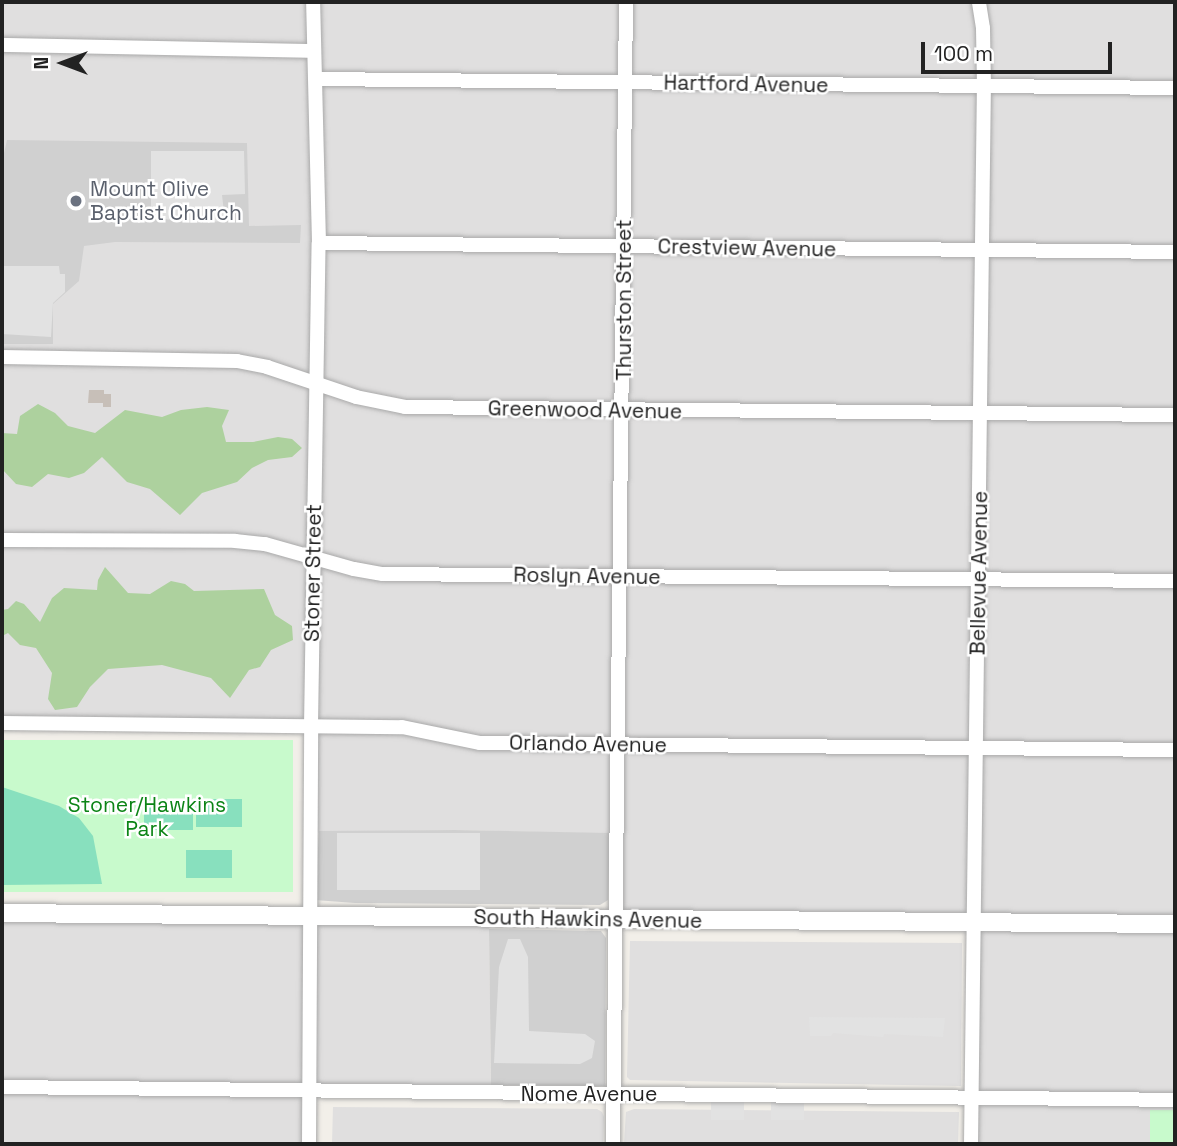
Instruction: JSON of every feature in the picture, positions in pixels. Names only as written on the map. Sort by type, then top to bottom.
[{"type":"street","name":"Stoner Street","points":[[309,1144],[311,726],[319,243],[313,2]]},
{"type":"street","name":"Thurston Street","points":[[613,1144],[626,2]]},
{"type":"street","name":"Bellevue Avenue","points":[[971,1144],[984,86],[983,28],[979,2]]},
{"type":"street","points":[[2,45],[314,51]]},
{"type":"street","name":"Hartford Avenue","points":[[317,79],[1175,88]]},
{"type":"street","name":"Crestview Avenue","points":[[319,243],[1175,252]]},
{"type":"street","name":"Greenwood Avenue","points":[[2,357],[237,361],[267,367],[355,397],[405,407],[1175,415]]},
{"type":"street","name":"Roslyn Avenue","points":[[2,540],[235,541],[265,544],[354,569],[383,573],[1175,581]]},
{"type":"street","name":"Orlando Avenue","points":[[2,723],[402,727],[481,743],[1175,750]]},
{"type":"street","name":"South Hawkins Avenue","points":[[2,913],[1175,924]]},
{"type":"street","name":"Nome Avenue","points":[[2,1087],[1175,1100]]},
{"type":"shaded area","points":[[2,2],[1175,2],[1175,1144],[971,1144],[975,926],[615,919],[618,834],[455,830],[310,833],[311,727],[2,723]]},
{"type":"shaded area","points":[[7,140],[247,143],[249,226],[301,225],[300,243],[115,242],[84,246],[79,281],[53,304],[53,344],[2,344],[2,162]]},
{"type":"shaded area","points":[[151,151],[244,151],[245,194],[222,195],[225,221],[192,223],[151,217]]},
{"type":"shaded area","points":[[2,266],[59,266],[60,274],[65,274],[65,292],[53,303],[51,337],[2,334]]},
{"type":"shaded area","points":[[319,831],[610,833],[608,900],[600,905],[355,903],[315,900]]},
{"type":"shaded area","points":[[337,833],[480,833],[480,890],[337,890]]},
{"type":"shaded area","points":[[2,913],[489,918],[491,1093],[309,1090],[309,1144],[2,1144]]},
{"type":"shaded area","points":[[489,929],[601,931],[606,938],[605,1086],[491,1085]]},
{"type":"shaded area","points":[[508,939],[520,939],[528,957],[529,1031],[585,1034],[595,1041],[592,1058],[580,1064],[494,1063],[499,967]]},
{"type":"shaded area","points":[[630,941],[962,943],[961,1086],[630,1080],[627,1077]]},
{"type":"shaded area","points":[[809,1017],[945,1018],[943,1037],[884,1034],[883,1037],[833,1033],[831,1036],[810,1036]]},
{"type":"shaded area","points":[[711,1100],[744,1100],[744,1120],[711,1120]]},
{"type":"shaded area","points":[[771,1102],[804,1102],[804,1120],[771,1120]]},
{"type":"shaded area","points":[[333,1107],[597,1109],[604,1117],[603,1144],[332,1144]]},
{"type":"shaded area","points":[[634,1109],[959,1112],[958,1144],[624,1144],[626,1112]]},
{"type":"green space","points":[[38,404],[55,413],[68,426],[95,433],[125,410],[162,417],[181,410],[207,407],[229,410],[222,426],[226,442],[253,442],[278,437],[292,439],[302,448],[292,457],[268,460],[252,468],[237,482],[202,493],[180,515],[150,489],[127,482],[102,457],[84,473],[69,478],[48,474],[32,487],[16,484],[2,469],[2,433],[17,434],[20,416]]},
{"type":"green space","points":[[105,567],[128,593],[150,594],[171,581],[185,584],[194,591],[264,589],[275,615],[292,626],[293,640],[271,650],[260,667],[249,670],[230,698],[211,678],[162,665],[108,669],[90,687],[77,707],[55,710],[48,699],[52,673],[36,648],[20,645],[8,633],[2,636],[2,610],[8,609],[16,601],[24,604],[40,622],[52,598],[64,588],[97,590],[98,580]]},
{"type":"green space","name":"Stoner/Hawkins Park","points":[[2,740],[293,740],[293,892],[2,892]]},
{"type":"green space","points":[[2,787],[59,806],[79,818],[93,836],[102,884],[2,885]]},
{"type":"green space","points":[[196,799],[242,799],[242,827],[196,827]]},
{"type":"green space","points":[[144,801],[193,801],[193,830],[144,830]]},
{"type":"green space","points":[[186,850],[232,850],[232,878],[186,878]]},
{"type":"green space","points":[[1150,1110],[1175,1110],[1175,1144],[1150,1144]]},
{"type":"building","points":[[89,390],[104,390],[104,394],[111,394],[111,407],[103,407],[103,403],[88,403]]},
{"type":"place","name":"Mount Olive Baptist Church","points":[[76,201]]}]
